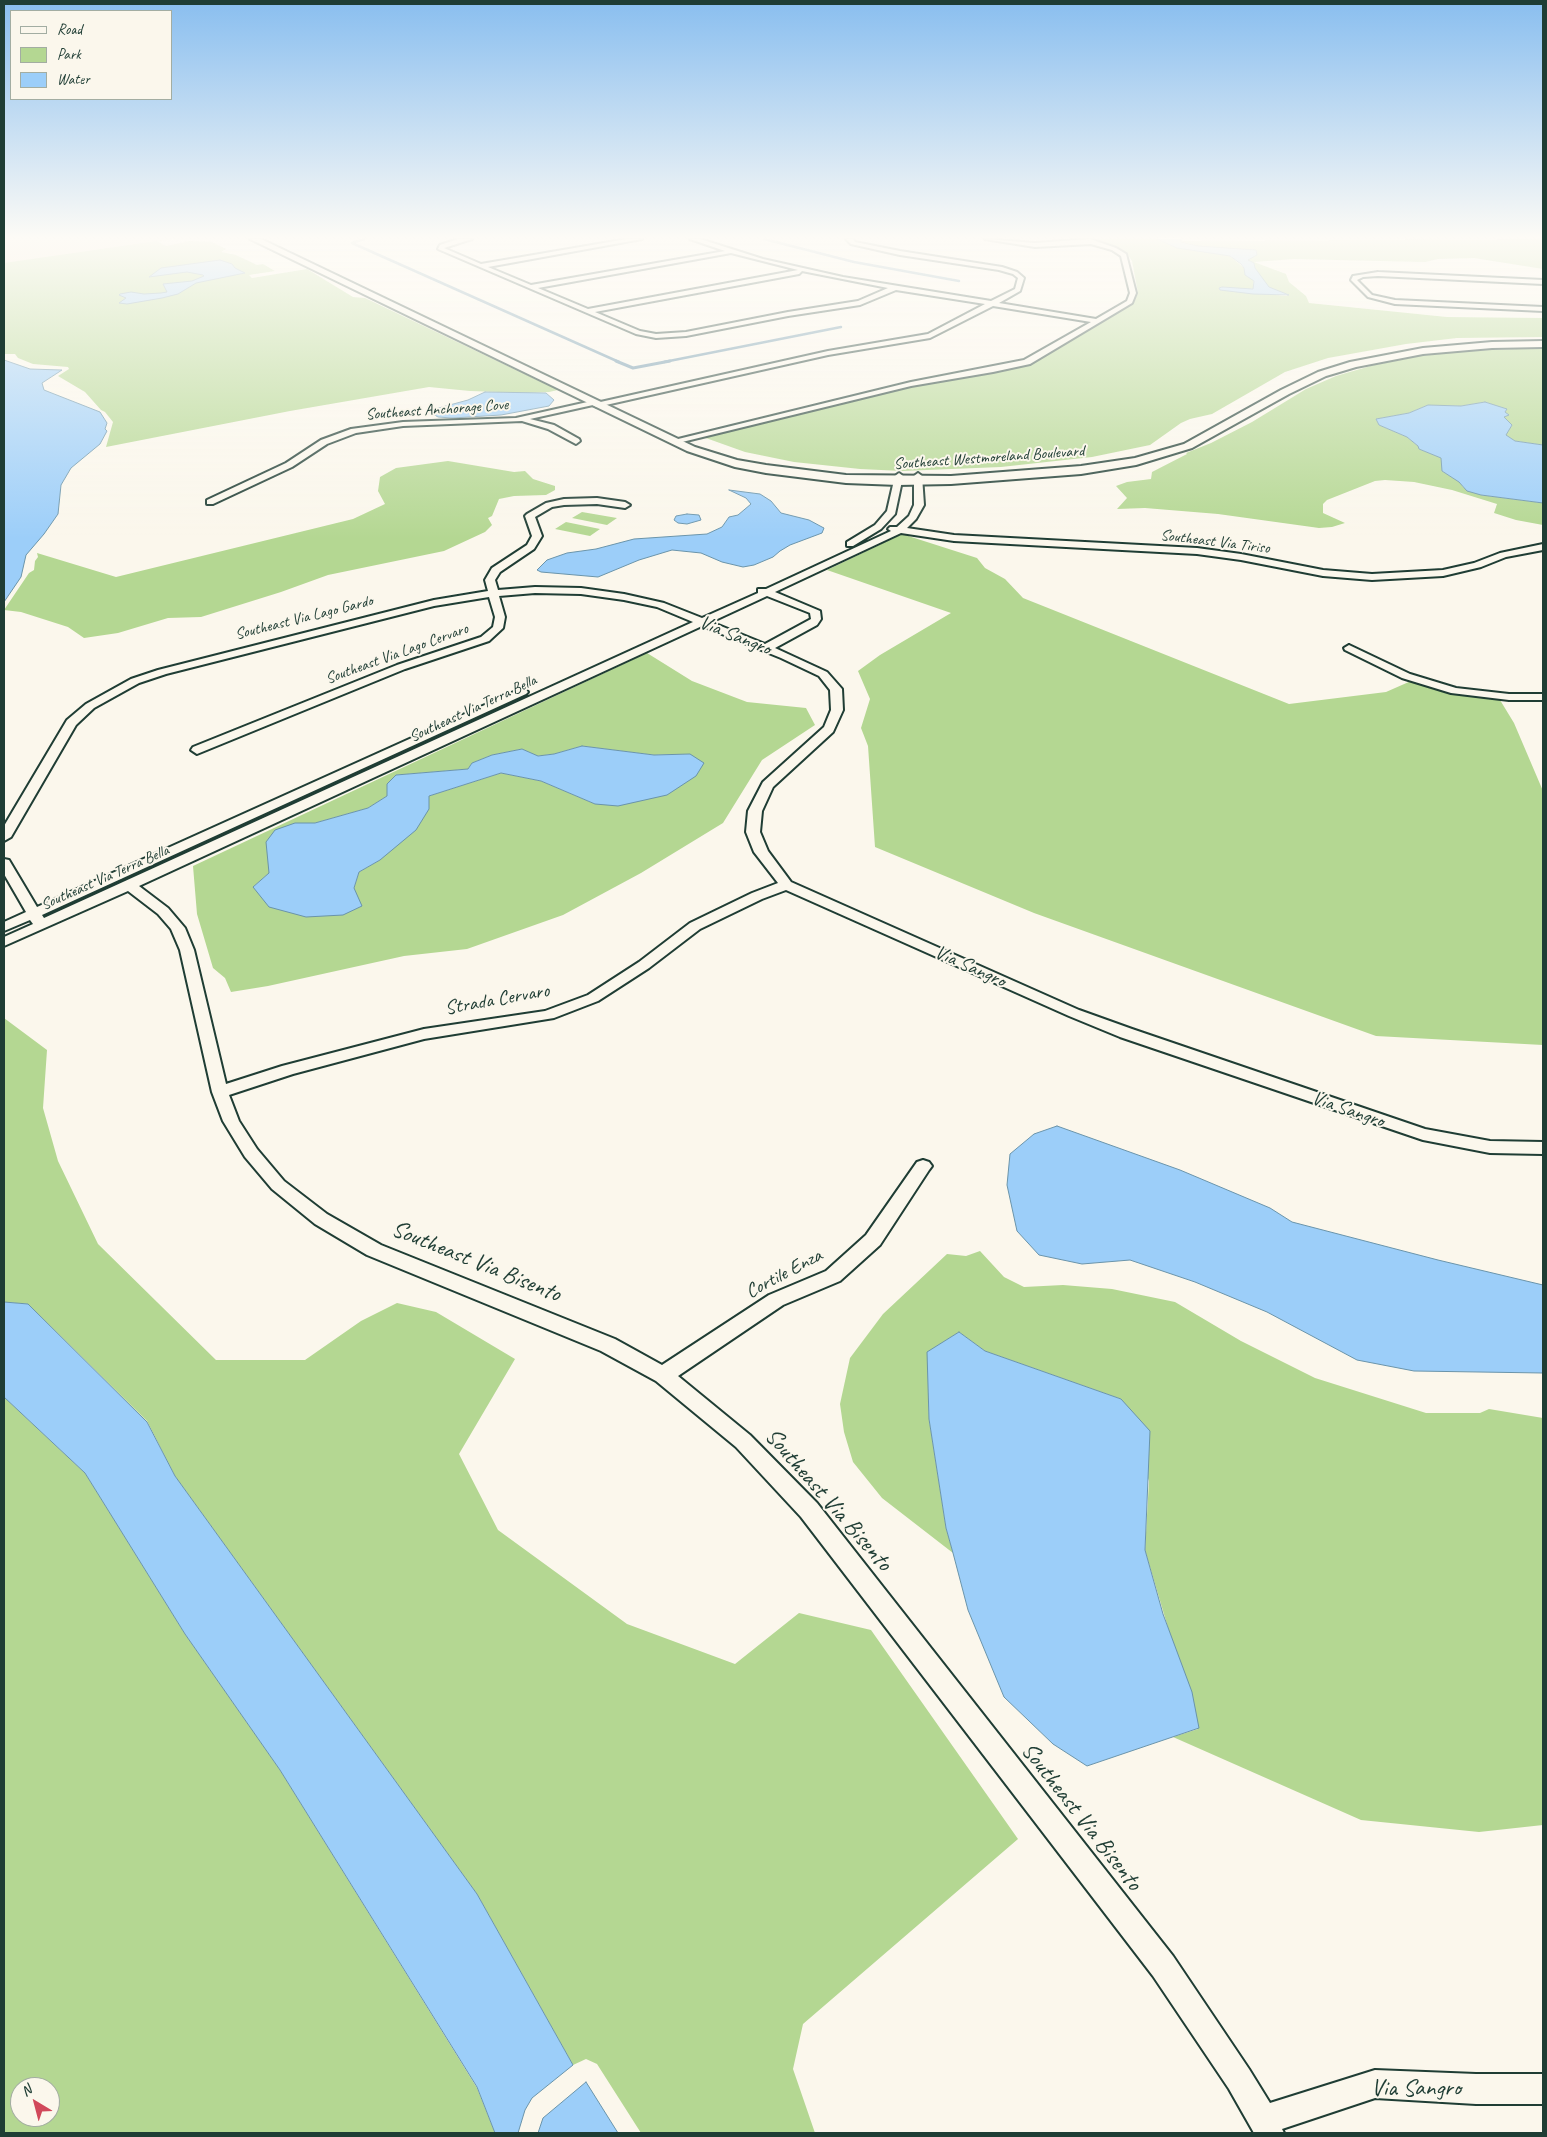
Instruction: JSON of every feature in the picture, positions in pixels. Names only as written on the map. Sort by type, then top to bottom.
[{"type":"street","name":"Southeast Westmoreland Boulevard","points":[[463,339],[600,404],[722,453],[801,470],[898,479]]},
{"type":"street","name":"Southeast Westmoreland Boulevard","points":[[471,339],[674,441],[709,455],[766,470],[846,479],[919,479],[1081,470],[1136,461],[1188,446],[1285,392],[1322,374],[1354,364],[1423,351],[1492,345],[1543,344]]},
{"type":"street","points":[[600,404],[828,354],[915,339]]},
{"type":"street","points":[[674,441],[911,384],[1013,366],[1027,362],[1067,339]]},
{"type":"street","name":"Southeast Westmoreland Boulevard","points":[[919,479],[1072,464],[1126,456],[1173,442],[1273,388],[1312,370],[1342,360],[1414,346],[1483,341],[1543,340]]},
{"type":"street","name":"Southeast Anchorage Cove","points":[[210,502],[290,465],[324,442],[354,431],[403,424],[516,420],[600,404]]},
{"type":"street","name":"Southeast Anchorage Cove","points":[[538,423],[600,404]]},
{"type":"street","points":[[516,420],[538,423],[576,441]]},
{"type":"street","name":"Southeast Via Terra Bella","points":[[4,927],[37,919],[129,885],[695,620],[754,588],[835,552],[878,527],[892,512],[898,479]]},
{"type":"street","name":"Southeast Via Terra Bella","points":[[4,942],[37,919],[695,620],[768,593],[899,530],[912,517],[919,504],[919,479]]},
{"type":"street","name":"Southeast Via Lago Cervaro","points":[[197,750],[401,666],[485,639],[498,628],[500,618],[490,580],[496,570],[531,547],[537,536],[530,516],[549,505],[583,500],[613,502],[625,505]]},
{"type":"street","name":"Southeast Via Tiriso","points":[[878,527],[954,538],[1197,551],[1241,557],[1324,573],[1372,577],[1443,573],[1477,565],[1503,555],[1543,546]]},
{"type":"street","points":[[754,588],[815,611],[816,619],[813,623],[766,648]]},
{"type":"street","name":"Southeast Via Lago Gardo","points":[[4,837],[72,723],[90,706],[111,693],[162,672],[434,603],[493,593],[535,590],[581,592],[624,597],[660,605],[695,620]]},
{"type":"street","name":"Via Sangro","points":[[695,620],[766,648],[823,674],[836,690],[837,710],[829,729],[767,785],[754,811],[753,832],[762,852],[786,885],[1074,1013],[1209,1062],[1423,1134],[1490,1147],[1543,1148]]},
{"type":"street","points":[[1349,648],[1406,676],[1455,691],[1509,697],[1543,697]]},
{"type":"street","points":[[4,863],[37,919]]},
{"type":"street","name":"Southeast Via Bisento","points":[[129,885],[163,911],[178,928],[187,950],[220,1092],[231,1121],[251,1153],[278,1185],[321,1219],[374,1250],[608,1345],[663,1375],[743,1441],[809,1510],[1163,1966],[1239,2078],[1266,2126]]},
{"type":"street","name":"Strada Cervaro","points":[[220,1092],[288,1070],[424,1034],[548,1015],[593,998],[644,965],[695,926],[757,896],[786,885]]},
{"type":"street","name":"Cortile Enza","points":[[663,1375],[776,1300],[833,1276],[873,1240],[922,1166]]},
{"type":"street","name":"Via Sangro","points":[[1266,2126],[1375,2084],[1476,2089],[1543,2089]]},
{"type":"green space","points":[[4,339],[450,339],[558,390],[525,393],[429,387],[290,411],[106,447],[113,422],[85,392],[58,376],[69,369],[68,367],[33,364],[18,358],[15,354],[4,354]]},
{"type":"green space","points":[[1072,339],[1451,339],[1406,344],[1328,358],[1285,372],[1212,414],[1181,423],[1150,445],[1092,457],[1001,467],[902,471],[860,469],[794,462],[745,452],[703,437],[914,385],[997,371],[1031,363]]},
{"type":"green space","points":[[1543,348],[1543,445],[1515,441],[1505,435],[1512,425],[1504,417],[1506,409],[1485,402],[1461,406],[1428,405],[1409,413],[1376,419],[1379,425],[1407,437],[1419,449],[1442,458],[1442,471],[1460,482],[1463,487],[1481,495],[1543,503],[1543,525],[1516,520],[1494,513],[1497,504],[1452,490],[1414,482],[1385,480],[1375,481],[1327,500],[1323,504],[1323,513],[1345,523],[1332,527],[1319,528],[1218,514],[1145,508],[1117,509],[1127,498],[1116,486],[1127,482],[1151,479],[1152,472],[1186,453],[1211,443],[1252,422],[1306,389],[1336,376],[1374,365],[1420,356],[1463,351]]},
{"type":"green space","points":[[448,461],[514,472],[525,471],[533,479],[555,486],[555,490],[546,495],[514,496],[499,499],[492,516],[488,518],[492,525],[485,532],[444,551],[328,575],[201,617],[168,618],[118,633],[84,638],[68,627],[21,612],[4,610],[29,573],[34,570],[35,561],[38,557],[37,553],[116,577],[353,519],[385,504],[378,491],[380,477],[396,468]]},
{"type":"green space","points":[[582,512],[617,518],[607,525],[572,518]]},
{"type":"green space","points":[[566,522],[600,529],[590,536],[555,529]]},
{"type":"green space","points":[[902,534],[977,558],[985,568],[1005,579],[1023,598],[1289,704],[1386,692],[1411,681],[1456,694],[1500,700],[1514,723],[1543,791],[1543,1045],[1376,1036],[1034,913],[875,847],[868,746],[861,728],[870,699],[858,671],[880,655],[951,613],[827,570]]},
{"type":"green space","points":[[647,653],[692,681],[747,702],[806,708],[815,725],[762,760],[723,823],[641,873],[563,915],[467,949],[404,956],[268,986],[231,992],[225,978],[213,968],[197,914],[193,866]],"holes":[[[582,746],[654,755],[690,754],[595,804],[541,781],[501,773],[429,796],[380,860],[359,872],[354,888],[253,887],[269,873],[295,823],[315,823],[368,808],[387,796],[396,775],[468,769],[472,763],[492,755],[522,749],[537,756],[554,754]]]},
{"type":"green space","points":[[4,1018],[47,1050],[43,1108],[58,1161],[98,1244],[216,1360],[305,1360],[361,1321],[397,1303],[436,1312],[515,1359],[459,1454],[498,1530],[627,1624],[735,1664],[799,1613],[871,1630],[1018,1839],[803,2024],[793,2069],[815,2133],[641,2133],[597,2064],[586,2059],[573,2065],[477,1894],[175,1476],[147,1421],[28,1304],[4,1302]]},
{"type":"green space","points":[[980,1251],[1004,1277],[1024,1287],[1063,1285],[1112,1289],[1175,1302],[1241,1341],[1315,1378],[1426,1413],[1480,1413],[1489,1409],[1543,1418],[1543,1825],[1479,1832],[1361,1820],[1173,1737],[1198,1729],[1145,1550],[1149,1481],[1121,1399],[985,1351],[959,1332],[928,1352],[929,1419],[946,1528],[953,1553],[882,1498],[853,1462],[844,1432],[840,1404],[850,1358],[883,1314],[947,1254],[966,1256]]},
{"type":"green space","points":[[4,1397],[85,1473],[185,1634],[280,1770],[477,2088],[495,2133],[4,2133]]},
{"type":"water","points":[[4,360],[30,369],[62,370],[42,383],[44,390],[100,412],[107,423],[105,429],[107,431],[100,444],[71,468],[61,485],[58,514],[26,555],[21,577],[4,602]]},
{"type":"water","points":[[485,392],[546,393],[554,400],[549,406],[501,415],[452,418],[438,417],[433,414],[435,409],[468,400]]},
{"type":"water","points":[[1485,402],[1507,409],[1505,412],[1509,415],[1504,417],[1512,425],[1506,435],[1515,441],[1543,445],[1543,503],[1481,495],[1467,491],[1459,482],[1442,471],[1441,458],[1419,449],[1407,437],[1379,425],[1376,419],[1409,413],[1428,405],[1461,406]]},
{"type":"water","points":[[729,490],[760,494],[771,501],[781,513],[809,520],[824,528],[822,533],[790,545],[773,557],[754,565],[743,567],[722,562],[701,553],[672,550],[639,560],[598,577],[541,572],[537,570],[547,560],[567,553],[596,549],[634,539],[707,534],[722,527],[729,517],[738,515],[751,504],[746,498]]},
{"type":"water","points":[[687,514],[699,515],[701,520],[687,524],[678,523],[674,520],[676,516]]},
{"type":"water","points":[[582,746],[654,755],[690,754],[704,763],[696,776],[667,795],[618,806],[595,804],[541,781],[501,773],[429,796],[429,809],[416,830],[380,860],[359,872],[354,888],[362,906],[343,915],[306,917],[269,907],[253,887],[269,873],[266,842],[275,830],[295,823],[315,823],[368,808],[387,796],[387,784],[396,775],[468,769],[472,763],[492,755],[522,749],[538,756],[554,754]]},
{"type":"water","points":[[1057,1126],[1180,1170],[1270,1208],[1292,1222],[1543,1285],[1543,1373],[1414,1371],[1357,1360],[1267,1312],[1195,1282],[1130,1260],[1082,1264],[1039,1255],[1017,1231],[1007,1185],[1010,1154],[1034,1134]]},
{"type":"water","points":[[4,1302],[28,1304],[147,1422],[175,1476],[477,1894],[573,2065],[532,2098],[525,2110],[518,2133],[495,2133],[477,2087],[280,1770],[185,1634],[85,1473],[4,1397]]},
{"type":"water","points":[[959,1332],[985,1351],[1121,1399],[1150,1431],[1145,1550],[1163,1614],[1192,1692],[1199,1728],[1087,1766],[1053,1744],[1004,1697],[968,1610],[946,1528],[929,1419],[927,1352]]},
{"type":"water","points":[[586,2082],[618,2133],[538,2133],[543,2118]]},
{"type":"waterway","points":[[567,339],[619,362]]},
{"type":"waterway","points":[[664,362],[782,339]]},
{"type":"waterway","points":[[616,361],[633,368],[670,361]]}]
